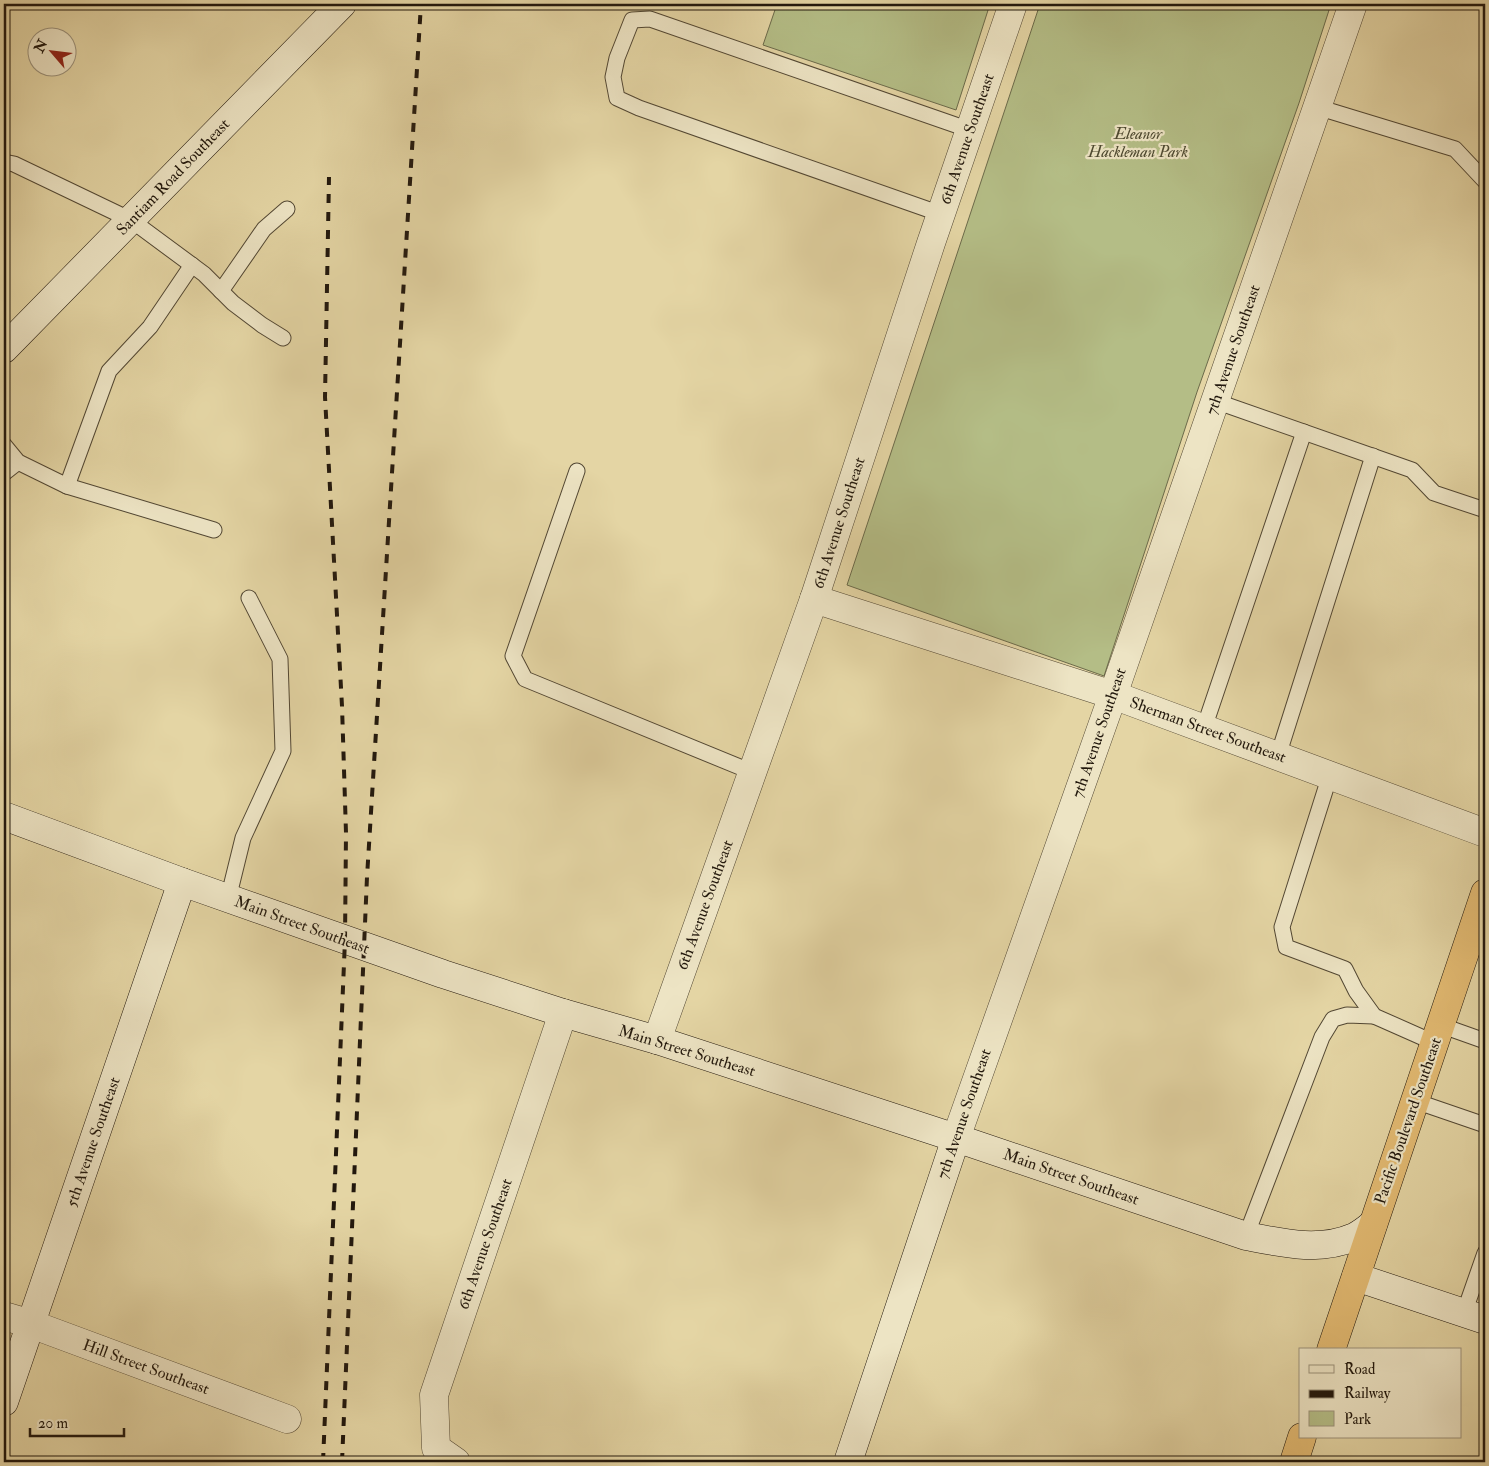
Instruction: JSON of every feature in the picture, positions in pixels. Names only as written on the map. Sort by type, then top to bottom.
[{"type":"highway","name":"Pacific Boulevard Southeast","points":[[1332,1348],[1438,1034],[1483,909]]},
{"type":"highway","points":[[1294,1462],[1302,1438]]},
{"type":"street","name":"Santiam Road Southeast","points":[[4,349],[342,4]]},
{"type":"street","name":"6th Avenue Southeast","points":[[657,1040],[814,599],[941,214],[1013,4]]},
{"type":"street","name":"7th Avenue Southeast","points":[[848,1462],[956,1138],[1113,695],[1353,4]]},
{"type":"street","name":"Sherman Street Southeast","points":[[814,599],[1113,695],[1485,833]]},
{"type":"street","name":"Main Street Southeast","points":[[4,816],[364,948],[563,1013],[657,1040],[1246,1236],[1281,1243],[1319,1246],[1337,1244],[1356,1236],[1373,1224]]},
{"type":"street","name":"5th Avenue Southeast","points":[[4,1402],[182,882]]},
{"type":"street","name":"6th Avenue Southeast","points":[[446,1455],[434,1395],[563,1013]]},
{"type":"street","points":[[1356,1277],[1474,1317]]},
{"type":"street","name":"Hill Street Southeast","points":[[4,1316],[31,1324],[287,1419]]},
{"type":"lane","points":[[941,214],[617,98],[613,77],[617,58],[632,20],[650,19],[970,130]]},
{"type":"lane","points":[[1317,107],[1456,149],[1485,180]]},
{"type":"lane","points":[[4,162],[14,164],[131,220],[204,274],[233,303],[283,338]]},
{"type":"lane","points":[[221,291],[264,229],[288,208]]},
{"type":"lane","points":[[67,486],[110,371],[150,327],[192,265]]},
{"type":"lane","points":[[1215,401],[1412,470],[1434,493],[1485,510]]},
{"type":"lane","points":[[1204,728],[1304,432]]},
{"type":"lane","points":[[4,445],[18,462],[67,486],[214,530]]},
{"type":"lane","points":[[1278,756],[1373,456]]},
{"type":"lane","points":[[4,473],[18,462]]},
{"type":"lane","points":[[577,471],[513,656],[525,678],[752,772]]},
{"type":"lane","points":[[228,899],[243,838],[283,751],[280,659],[249,598]]},
{"type":"lane","points":[[1330,775],[1282,927],[1286,947],[1345,969],[1356,991],[1374,1016]]},
{"type":"lane","points":[[1246,1236],[1322,1037],[1332,1019],[1347,1015],[1374,1016],[1438,1034],[1485,1041]]},
{"type":"lane","points":[[1415,1101],[1485,1125]]},
{"type":"lane","points":[[1474,1317],[1485,1253]]},
{"type":"green space","points":[[777,4],[990,4],[956,110],[763,45]]},
{"type":"green space","name":"Eleanor Hackleman Park","points":[[1040,4],[1331,4],[1299,103],[1197,392],[1104,676],[847,585]]},
{"type":"railway","points":[[342,1462],[367,877],[421,4]]},
{"type":"railway","points":[[323,1462],[345,940],[346,833],[342,706],[325,397],[329,177]]}]
